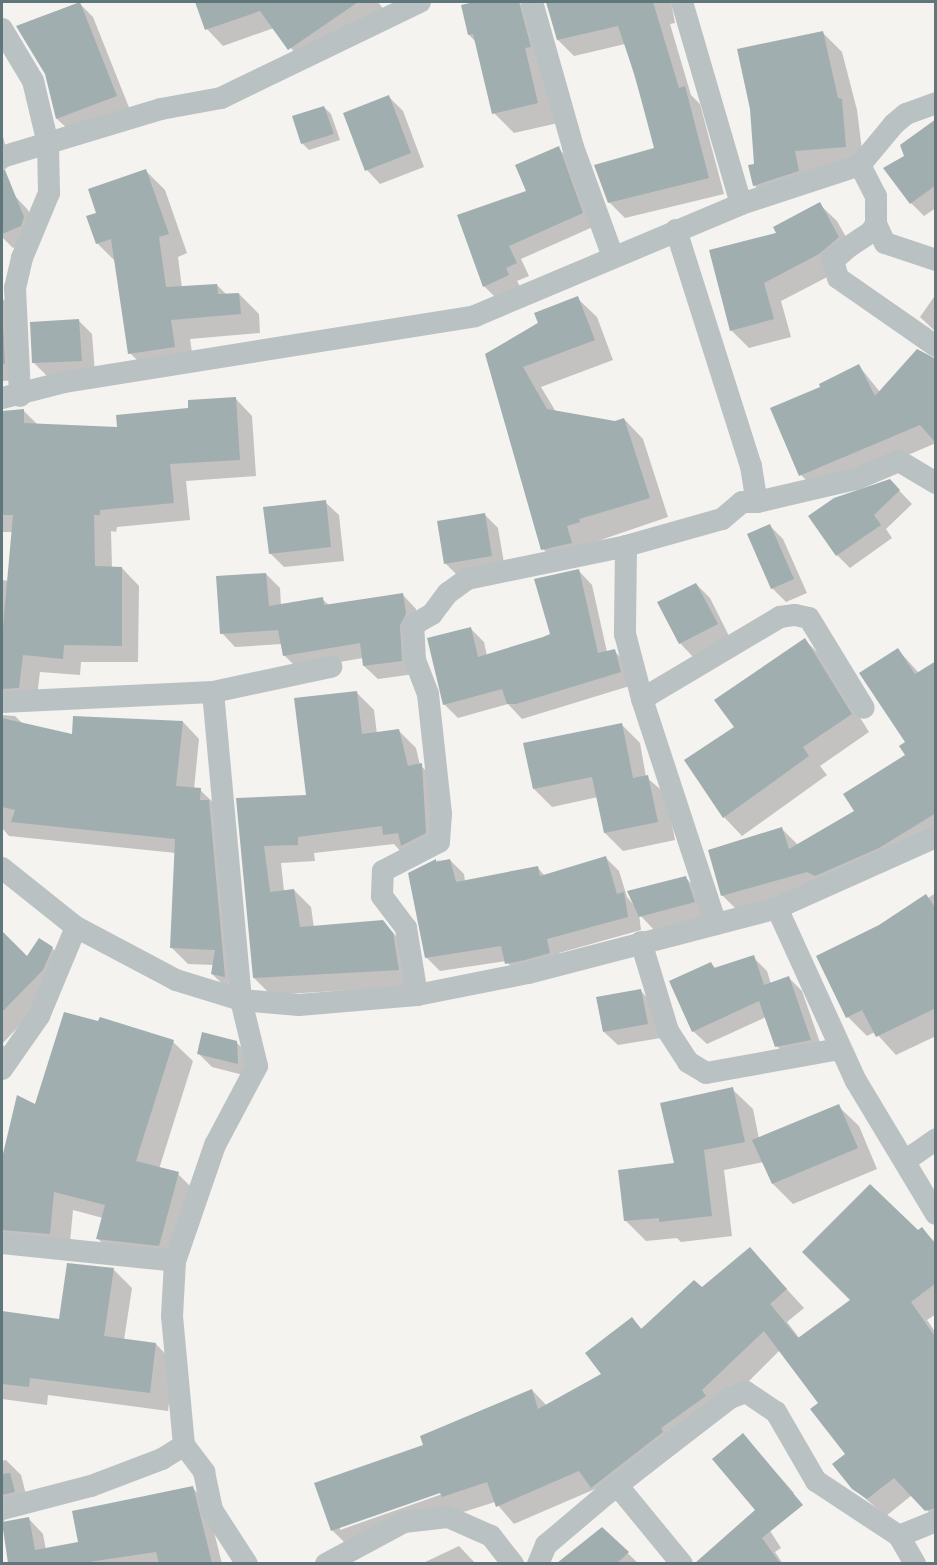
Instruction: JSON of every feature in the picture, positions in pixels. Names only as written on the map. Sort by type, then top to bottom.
[{"type":"street","points":[[2,157],[161,109],[221,98],[392,7],[420,2]]},
{"type":"street","points":[[532,2],[573,147],[613,257]]},
{"type":"street","points":[[682,2],[741,204]]},
{"type":"street","points":[[2,28],[33,81],[48,144],[49,193],[22,258],[15,288],[11,397],[65,382],[476,315],[741,204],[860,165],[894,124],[906,114],[936,103]]},
{"type":"street","points":[[860,165],[876,196],[876,224],[885,243],[936,261]]},
{"type":"street","points":[[876,224],[871,232],[832,258],[838,278],[936,346]]},
{"type":"street","points":[[676,230],[751,466],[757,502]]},
{"type":"street","points":[[417,995],[406,928],[382,896],[383,871],[439,842],[441,814],[428,694],[415,660],[413,625],[432,614],[448,593],[467,579],[626,546],[722,519],[742,502],[757,502],[856,479],[899,461],[936,483]]},
{"type":"street","points":[[626,546],[625,634],[642,699],[716,924]]},
{"type":"street","points":[[642,699],[780,618],[795,615],[809,618],[864,708]]},
{"type":"street","points":[[2,702],[213,692],[331,667]]},
{"type":"street","points":[[213,692],[241,1000],[257,1066],[214,1145],[175,1260],[172,1316],[184,1445],[204,1472],[212,1510],[248,1563]]},
{"type":"street","points":[[2,868],[76,927],[176,980],[241,1000],[299,1005],[417,995],[528,973],[777,908],[936,837]]},
{"type":"street","points":[[777,908],[840,1049],[936,1214]]},
{"type":"street","points":[[2,1069],[39,1016],[66,959],[76,927]]},
{"type":"street","points":[[641,942],[668,1031],[688,1062],[706,1073],[840,1049]]},
{"type":"street","points":[[904,1161],[936,1139]]},
{"type":"street","points":[[2,1243],[175,1260]]},
{"type":"street","points":[[538,1563],[546,1545],[617,1485],[730,1398],[746,1392],[776,1412],[816,1481],[899,1536],[915,1563]]},
{"type":"street","points":[[2,1509],[91,1486],[162,1459],[184,1445]]},
{"type":"street","points":[[617,1485],[682,1563]]},
{"type":"street","points":[[326,1563],[404,1522],[448,1517],[491,1536],[513,1563]]},
{"type":"street","points":[[899,1536],[936,1521]]},
{"type":"building","points":[[80,2],[117,96],[56,119],[45,74],[16,26]]},
{"type":"building","points":[[195,2],[358,2],[288,50],[260,11],[205,30]]},
{"type":"building","points":[[474,2],[519,2],[531,47],[525,48],[538,103],[492,114],[473,34],[468,35],[461,5]]},
{"type":"building","points":[[546,2],[653,2],[679,88],[685,86],[709,178],[608,203],[594,165],[654,148],[635,76],[618,26],[557,40]]},
{"type":"building","points":[[823,31],[838,98],[842,99],[846,147],[795,151],[799,171],[753,186],[748,165],[754,164],[750,109],[737,49]]},
{"type":"building","points":[[389,95],[411,153],[365,171],[343,113]]},
{"type":"building","points":[[324,106],[334,134],[301,144],[292,116]]},
{"type":"building","points":[[936,119],[936,185],[910,204],[883,168],[904,156],[900,145]]},
{"type":"building","points":[[559,146],[583,213],[509,246],[517,263],[506,268],[509,275],[483,287],[457,215],[526,191],[515,165]]},
{"type":"building","points":[[146,169],[169,234],[159,237],[166,287],[217,284],[218,294],[239,293],[241,314],[171,320],[175,347],[128,354],[111,239],[96,244],[86,216],[96,213],[88,189]]},
{"type":"building","points":[[2,170],[5,170],[24,217],[21,226],[2,234]]},
{"type":"building","points":[[820,202],[839,237],[819,254],[764,283],[774,319],[730,331],[709,250],[776,233],[773,227]]},
{"type":"building","points":[[578,296],[595,340],[523,367],[547,409],[615,421],[624,418],[650,498],[579,519],[580,522],[567,526],[572,543],[541,550],[485,354],[538,323],[534,313]]},
{"type":"building","points":[[79,319],[82,361],[32,363],[30,322]]},
{"type":"building","points":[[3,324],[5,364],[2,364]]},
{"type":"building","points":[[917,349],[936,359],[936,443],[920,425],[799,476],[770,408],[820,387],[819,384],[859,364],[875,396]]},
{"type":"building","points":[[236,397],[240,460],[170,464],[174,503],[100,510],[100,515],[94,515],[95,566],[122,567],[122,646],[64,645],[63,659],[23,655],[19,688],[2,689],[2,638],[13,515],[2,515],[2,411],[24,409],[24,423],[117,427],[116,415],[188,408],[188,400]]},
{"type":"building","points":[[890,479],[900,490],[874,515],[881,525],[836,556],[808,516],[834,498]]},
{"type":"building","points":[[326,500],[331,547],[269,554],[263,507]]},
{"type":"building","points":[[485,513],[492,556],[444,564],[437,521]]},
{"type":"building","points":[[770,524],[794,579],[771,589],[747,534]]},
{"type":"building","points":[[579,569],[598,653],[615,649],[621,672],[516,704],[507,704],[502,689],[443,705],[427,638],[471,627],[478,657],[550,634],[534,579]]},
{"type":"building","points":[[266,573],[269,606],[323,597],[324,605],[403,593],[406,614],[400,625],[402,661],[363,666],[360,643],[283,656],[278,630],[220,634],[216,576]]},
{"type":"building","points":[[696,583],[718,624],[679,644],[657,602]]},
{"type":"building","points":[[805,638],[852,714],[803,747],[809,756],[723,818],[684,760],[734,727],[714,700]]},
{"type":"building","points":[[898,648],[915,674],[936,661],[936,813],[879,848],[815,876],[807,872],[721,896],[708,850],[782,827],[789,849],[854,811],[843,794],[905,755],[899,746],[905,742],[859,673]]},
{"type":"building","points":[[357,691],[362,734],[399,729],[408,766],[422,763],[426,833],[401,846],[398,833],[383,835],[382,826],[298,837],[298,845],[264,846],[270,892],[294,889],[300,927],[383,920],[393,933],[399,970],[253,978],[236,798],[306,795],[294,698]]},
{"type":"building","points":[[73,716],[183,721],[176,786],[201,788],[200,800],[209,800],[225,977],[211,974],[215,950],[170,948],[175,839],[11,822],[15,810],[2,807],[2,718],[72,734]]},
{"type":"building","points":[[622,723],[633,778],[648,775],[658,822],[604,833],[592,777],[533,789],[523,743]]},
{"type":"building","points":[[606,856],[617,894],[624,892],[628,917],[547,939],[550,953],[525,960],[505,964],[501,946],[425,958],[408,873],[436,859],[436,862],[450,859],[456,882],[538,866],[540,876]]},
{"type":"building","points":[[686,876],[695,902],[639,917],[627,891]]},
{"type":"building","points":[[926,894],[936,909],[936,1008],[876,1037],[862,1010],[846,1018],[816,956],[879,925]]},
{"type":"building","points":[[2,931],[27,956],[39,938],[53,947],[43,970],[2,1012]]},
{"type":"building","points":[[754,955],[764,985],[789,976],[811,1040],[775,1047],[759,1001],[692,1032],[669,981],[711,962],[714,968]]},
{"type":"building","points":[[641,989],[648,1024],[603,1032],[596,997]]},
{"type":"building","points":[[64,1012],[98,1021],[100,1017],[174,1040],[136,1161],[179,1172],[159,1246],[96,1239],[105,1205],[54,1192],[50,1234],[2,1230],[2,1158],[17,1095],[35,1104]]},
{"type":"building","points":[[202,1032],[237,1041],[238,1064],[197,1054]]},
{"type":"building","points":[[733,1087],[745,1142],[704,1150],[712,1216],[659,1222],[659,1218],[624,1221],[618,1170],[674,1163],[660,1103]]},
{"type":"building","points":[[839,1104],[858,1148],[772,1184],[752,1140]]},
{"type":"building","points":[[870,1184],[918,1230],[922,1227],[936,1245],[936,1283],[911,1302],[936,1338],[936,1508],[925,1511],[894,1478],[867,1499],[852,1489],[832,1464],[845,1454],[810,1409],[818,1403],[764,1331],[702,1390],[706,1396],[661,1428],[663,1432],[591,1488],[579,1471],[496,1507],[487,1482],[442,1497],[440,1493],[331,1531],[314,1483],[423,1445],[420,1436],[532,1389],[538,1409],[601,1374],[585,1353],[632,1317],[641,1329],[694,1280],[702,1287],[750,1247],[787,1289],[770,1304],[798,1338],[850,1300],[802,1252]]},
{"type":"building","points":[[67,1263],[114,1268],[104,1336],[156,1343],[150,1393],[30,1378],[29,1387],[2,1384],[2,1311],[59,1319]]},
{"type":"building","points":[[743,1433],[803,1505],[762,1538],[780,1563],[695,1563],[755,1510],[712,1459]]},
{"type":"building","points":[[10,1473],[15,1492],[2,1495],[2,1474]]},
{"type":"building","points":[[193,1486],[212,1563],[159,1563],[156,1552],[82,1563],[8,1563],[2,1522],[29,1517],[35,1550],[78,1542],[72,1511]]},
{"type":"building","points":[[602,1527],[629,1552],[617,1563],[557,1563]]}]
